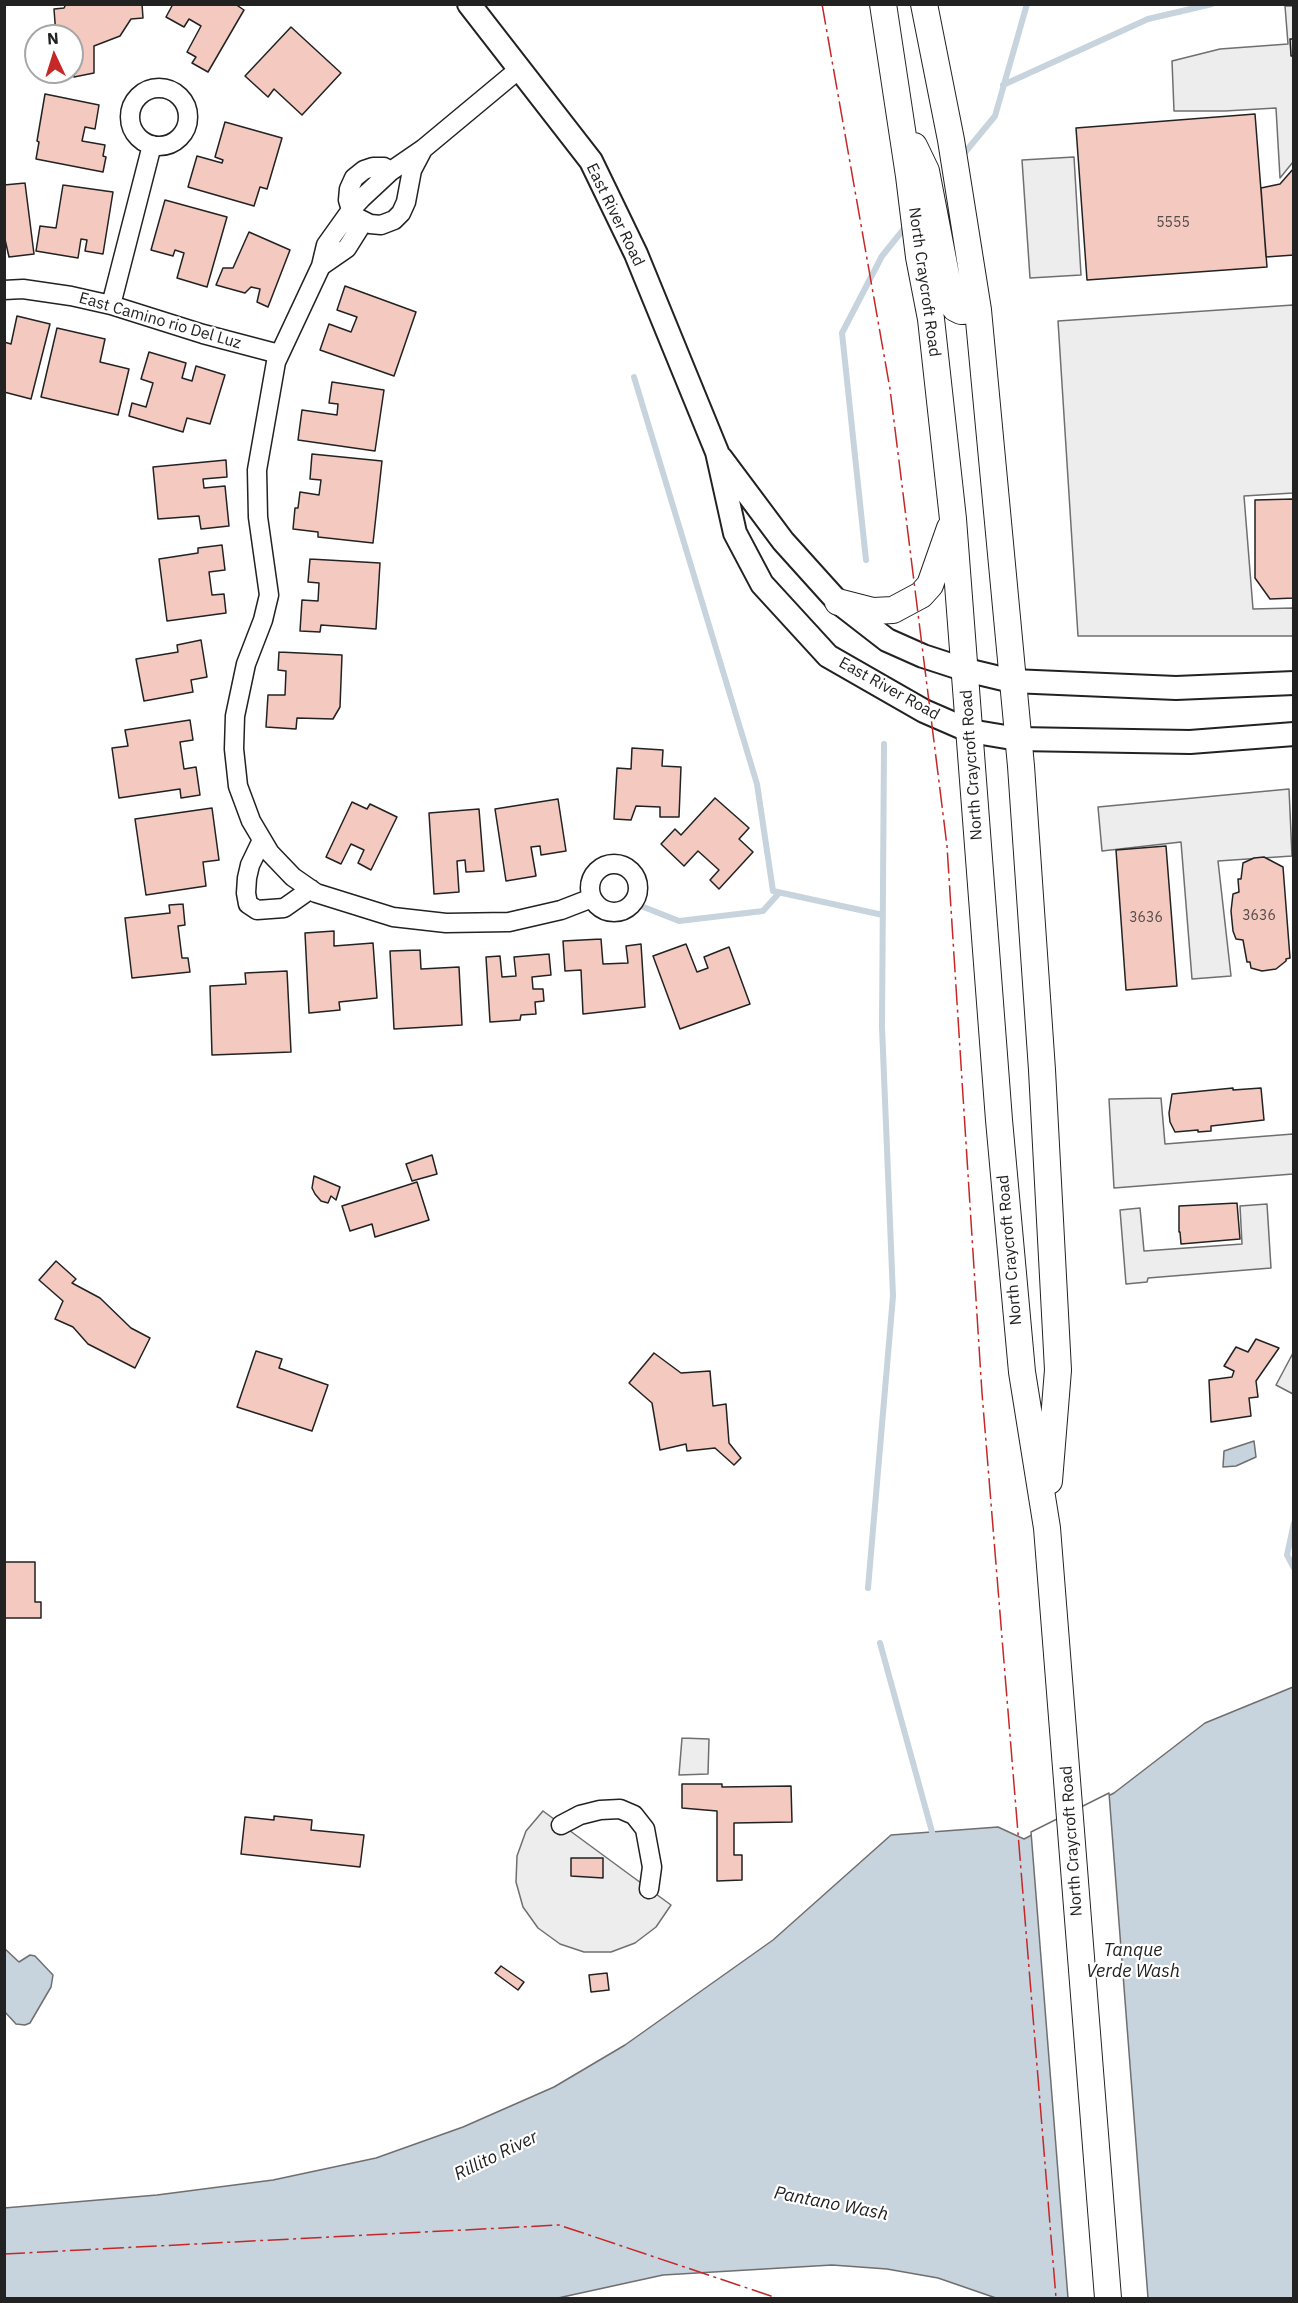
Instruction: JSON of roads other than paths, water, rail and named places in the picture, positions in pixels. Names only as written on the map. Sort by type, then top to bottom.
[{"type":"main road","name":"North Craycroft Road","points":[[883,4],[902,129],[919,180],[920,257],[931,319],[954,519],[966,670],[970,761],[998,1109],[1022,1372],[1047,1528],[1108,2298]]},
{"type":"main road","points":[[907,4],[915,26],[933,53]]},
{"type":"main road","name":"North Craycroft Road","points":[[924,4],[951,140],[978,310],[1018,739],[1039,1023],[1058,1370],[1047,1528]]},
{"type":"main road","points":[[919,180],[939,232],[951,301],[955,308],[962,311],[978,310]]},
{"type":"main road","points":[[838,602],[873,611],[893,610],[921,595],[930,585],[954,519]]},
{"type":"street","name":"East River Road","points":[[469,4],[591,161],[636,254],[688,387],[717,452],[735,533],[762,584],[828,656],[924,711],[970,731],[1018,739],[1190,742],[1293,734]]},
{"type":"street","points":[[423,149],[412,170],[406,202],[401,214],[394,220],[381,225],[370,224],[357,215],[348,200],[349,189],[357,175],[373,167],[384,167],[391,171],[423,149],[519,70]]},
{"type":"street","points":[[111,305],[152,145]]},
{"type":"street","points":[[357,215],[347,248],[321,266],[276,362],[257,470],[258,517],[269,594],[263,620],[246,664],[235,716],[234,748],[238,786],[250,821],[270,853],[293,877],[311,890],[393,917],[446,923],[509,922],[561,910],[592,898]]},
{"type":"street","name":"East Camino rio Del Luz","points":[[4,290],[23,289],[111,305],[203,334],[279,354]]},
{"type":"street","name":"East River Road","points":[[717,452],[783,541],[838,602],[887,640],[923,656],[966,670],[1012,681],[1176,688],[1293,683]]},
{"type":"street","points":[[262,840],[250,865],[247,878],[248,904],[257,910],[284,908],[311,890]]},
{"type":"street","points":[[561,1825],[580,1815],[600,1810],[620,1809],[634,1815],[645,1829],[652,1867],[649,1889]]},
{"type":"water","points":[[1254,1441],[1256,1457],[1236,1466],[1223,1467],[1224,1451]]},
{"type":"water","points":[[1293,1687],[1293,2298],[996,2298],[938,2278],[887,2269],[832,2265],[663,2275],[558,2298],[5,2298],[4,2208],[157,2195],[273,2180],[376,2158],[463,2127],[554,2087],[625,2045],[773,1940],[891,1835],[998,1827],[1024,1839],[1114,1793],[1205,1723]]},
{"type":"water","points":[[4,1948],[19,1962],[30,1955],[35,1956],[53,1975],[51,1987],[30,2023],[25,2025],[16,2024],[5,2012]]},
{"type":"waterway","points":[[962,156],[995,116],[1027,4]]},
{"type":"waterway","points":[[1003,85],[1148,19],[1212,4]]},
{"type":"waterway","points":[[866,560],[842,333],[882,256],[907,225]]},
{"type":"waterway","points":[[634,377],[757,784],[773,891],[883,915]]},
{"type":"waterway","points":[[868,1588],[893,1296],[882,1027],[884,744]]},
{"type":"waterway","points":[[641,906],[679,921],[763,911],[779,893]]},
{"type":"waterway","points":[[1294,1523],[1287,1555],[1294,1568]]},
{"type":"waterway","points":[[880,1643],[934,1839]]},
{"type":"water label","name":"Tanque Verde Wash","points":[[1133,1961]]},
{"type":"water label","name":"Rillito River","points":[[496,2156]]},
{"type":"water label","name":"Pantano Wash","points":[[831,2204]]}]
